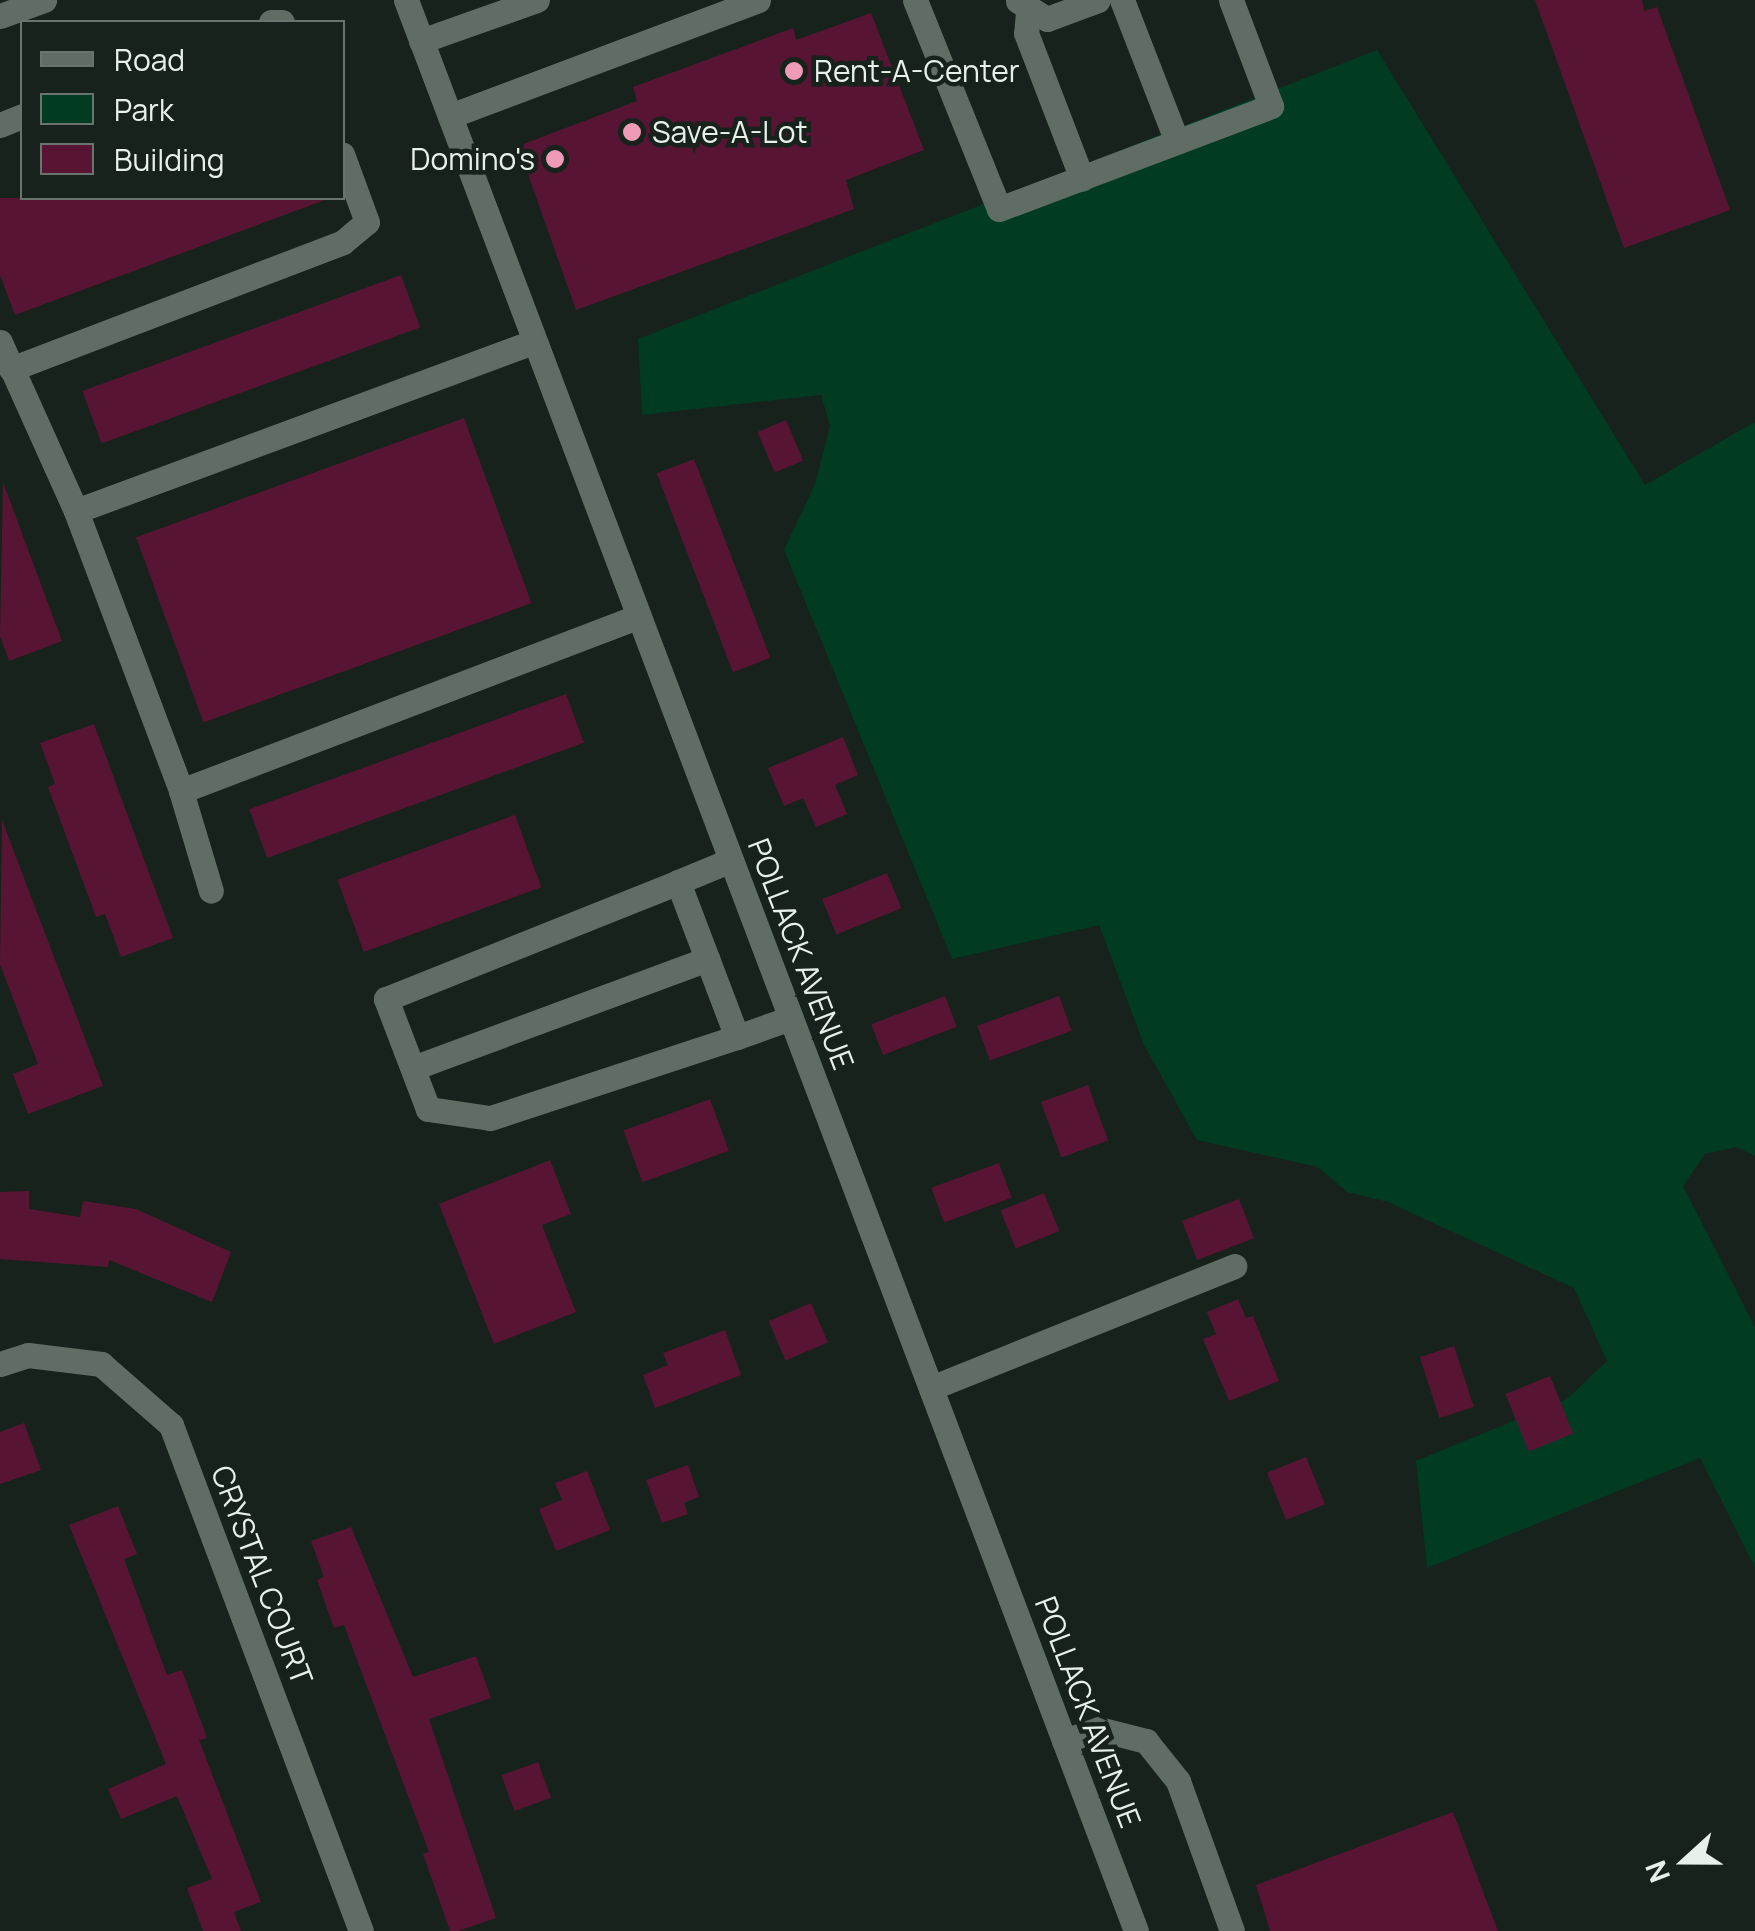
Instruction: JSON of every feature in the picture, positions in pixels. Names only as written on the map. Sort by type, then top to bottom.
[{"type":"street","points":[[0,16],[44,0]]},
{"type":"street","name":"POLLACK AVENUE","points":[[406,0],[1136,1931]]},
{"type":"street","points":[[422,41],[484,10],[537,0]]},
{"type":"street","points":[[450,116],[758,0]]},
{"type":"street","points":[[915,0],[997,209],[1271,106],[1231,0]]},
{"type":"street","points":[[1023,6],[1047,19],[1098,0]]},
{"type":"street","points":[[1122,0],[1177,142]]},
{"type":"street","points":[[1023,6],[1026,33],[1082,179]]},
{"type":"street","points":[[11,369],[342,242],[367,222],[345,162]]},
{"type":"street","points":[[0,342],[76,511],[181,791],[211,891]]},
{"type":"street","points":[[76,511],[534,342]]},
{"type":"street","points":[[181,791],[639,616]]},
{"type":"street","points":[[731,860],[386,999],[428,1109],[490,1118],[791,1018]]},
{"type":"street","points":[[678,882],[737,1037]]},
{"type":"street","points":[[413,1068],[707,959]]},
{"type":"street","points":[[931,1388],[1234,1266]]},
{"type":"street","name":"CRYSTAL COURT","points":[[0,1364],[28,1354],[101,1364],[171,1426],[361,1931]]},
{"type":"street","points":[[1064,1742],[1099,1729],[1146,1741],[1178,1781],[1232,1931]]},
{"type":"green space","points":[[1377,50],[1645,485],[1755,422],[1755,1156],[1736,1147],[1705,1154],[1683,1186],[1755,1327],[1755,1567],[1700,1458],[1427,1568],[1416,1461],[1567,1399],[1607,1361],[1574,1288],[1388,1202],[1347,1192],[1318,1167],[1197,1140],[1144,1045],[1099,925],[952,959],[784,550],[815,484],[830,426],[821,395],[642,415],[638,339]]},
{"type":"building","points":[[1535,0],[1642,0],[1644,11],[1657,7],[1730,210],[1624,248]]},
{"type":"building","points":[[871,13],[924,150],[846,180],[854,209],[576,310],[518,146],[637,101],[633,87],[793,28],[796,40]]},
{"type":"building","points":[[0,198],[325,200],[15,315],[0,275]]},
{"type":"building","points":[[401,275],[420,328],[102,444],[82,391]]},
{"type":"building","points":[[464,418],[531,603],[203,722],[136,537]]},
{"type":"building","points":[[786,420],[803,461],[775,473],[757,432]]},
{"type":"building","points":[[694,459],[770,658],[733,672],[657,473]]},
{"type":"building","points":[[3,482],[62,641],[9,661],[0,636]]},
{"type":"building","points":[[566,694],[584,743],[267,858],[249,809]]},
{"type":"building","points":[[94,724],[173,938],[121,957],[105,914],[96,917],[48,787],[55,784],[40,743]]},
{"type":"building","points":[[843,737],[858,775],[835,785],[847,814],[816,827],[803,798],[784,806],[768,768]]},
{"type":"building","points":[[515,815],[541,887],[364,952],[337,880]]},
{"type":"building","points":[[2,820],[103,1086],[28,1114],[13,1074],[38,1064],[0,964]]},
{"type":"building","points":[[887,873],[901,908],[836,934],[822,899]]},
{"type":"building","points":[[945,996],[957,1027],[883,1055],[871,1024]]},
{"type":"building","points":[[1059,996],[1072,1031],[990,1061],[977,1026]]},
{"type":"building","points":[[1088,1085],[1108,1140],[1061,1158],[1041,1102]]},
{"type":"building","points":[[710,1099],[729,1151],[642,1182],[624,1130]]},
{"type":"building","points":[[550,1160],[571,1214],[542,1225],[576,1312],[494,1344],[439,1204]]},
{"type":"building","points":[[999,1163],[1012,1198],[944,1222],[931,1188]]},
{"type":"building","points":[[29,1191],[29,1209],[80,1217],[83,1201],[136,1209],[231,1252],[212,1302],[109,1260],[108,1267],[0,1259],[0,1192]]},
{"type":"building","points":[[1044,1193],[1059,1231],[1016,1249],[1000,1211]]},
{"type":"building","points":[[1239,1199],[1254,1238],[1197,1260],[1182,1221]]},
{"type":"building","points":[[1238,1299],[1246,1318],[1253,1316],[1279,1381],[1229,1401],[1203,1339],[1216,1334],[1207,1312]]},
{"type":"building","points":[[811,1303],[828,1343],[785,1361],[769,1321]]},
{"type":"building","points":[[725,1330],[741,1375],[655,1408],[643,1375],[668,1365],[663,1353]]},
{"type":"building","points":[[1454,1346],[1474,1407],[1440,1418],[1420,1357]]},
{"type":"building","points":[[1550,1376],[1573,1433],[1529,1451],[1505,1394]]},
{"type":"building","points":[[24,1423],[41,1470],[0,1484],[0,1432]]},
{"type":"building","points":[[1306,1457],[1325,1504],[1286,1520],[1267,1473]]},
{"type":"building","points":[[688,1465],[699,1497],[684,1503],[688,1514],[662,1523],[646,1480]]},
{"type":"building","points":[[587,1471],[610,1530],[556,1551],[539,1509],[562,1500],[555,1483]]},
{"type":"building","points":[[118,1506],[137,1554],[124,1559],[167,1675],[182,1670],[207,1738],[199,1740],[261,1902],[234,1912],[241,1931],[203,1931],[187,1888],[212,1879],[177,1796],[121,1819],[108,1789],[166,1764],[69,1525]]},
{"type":"building","points":[[351,1527],[413,1677],[476,1656],[491,1698],[429,1719],[496,1918],[458,1931],[450,1931],[423,1854],[429,1852],[344,1625],[334,1628],[317,1580],[324,1577],[311,1541]]},
{"type":"building","points":[[538,1762],[551,1798],[514,1811],[501,1775]]},
{"type":"building","points":[[1453,1812],[1498,1931],[1270,1931],[1256,1885]]},
{"type":"place","name":"Rent-A-Center","points":[[794,71]]},
{"type":"place","name":"Save-A-Lot","points":[[632,132]]},
{"type":"place","name":"Domino's","points":[[555,159]]}]
